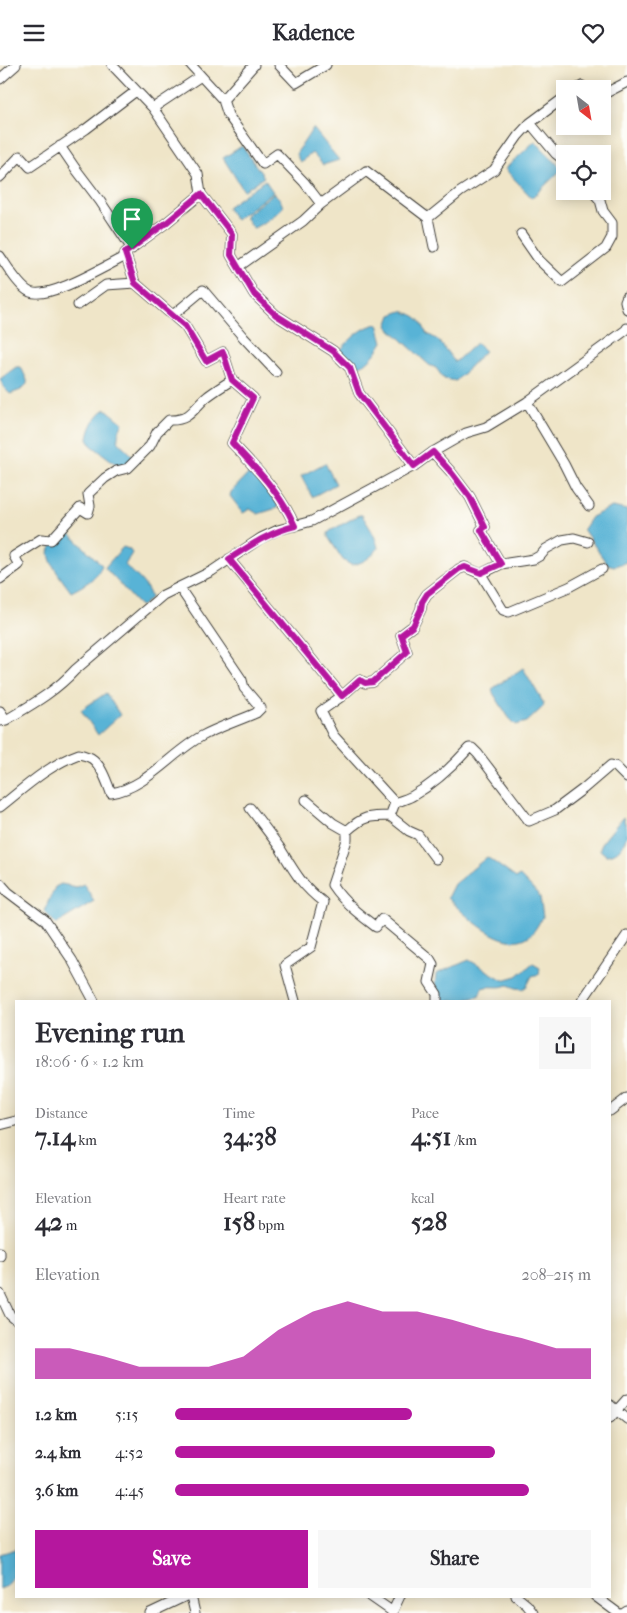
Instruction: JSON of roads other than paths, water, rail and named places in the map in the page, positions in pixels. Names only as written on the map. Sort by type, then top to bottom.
[{"type":"street","points":[[0,79],[16,65]]},
{"type":"street","points":[[112,65],[153,108],[198,174],[201,194],[232,234],[231,255],[254,294],[276,315],[333,351],[350,368],[359,393],[414,466]]},
{"type":"street","points":[[191,65],[223,99],[228,115],[263,164],[277,154],[304,182],[321,204]]},
{"type":"street","points":[[223,99],[254,65]]},
{"type":"street","points":[[278,65],[296,83],[326,65]]},
{"type":"street","points":[[153,108],[202,76]]},
{"type":"street","points":[[611,90],[627,82]]},
{"type":"street","points":[[0,177],[20,156],[30,167],[86,129],[136,91]]},
{"type":"street","points":[[428,218],[460,192],[494,170],[518,136],[530,123],[556,104]]},
{"type":"street","points":[[530,123],[556,154]]},
{"type":"street","points":[[60,146],[100,201],[129,252],[135,283],[185,326],[206,361],[223,352],[232,380],[253,398],[232,443],[252,463],[277,494],[289,512],[295,526]]},
{"type":"street","points":[[238,267],[303,221],[321,204],[366,171],[428,218],[434,247]]},
{"type":"street","points":[[0,256],[20,283],[29,291],[49,291],[70,285],[129,252],[201,194]]},
{"type":"street","points":[[521,234],[539,260],[562,283],[606,248],[612,237],[612,223],[603,211],[600,200]]},
{"type":"street","points":[[78,305],[106,285],[135,283]]},
{"type":"street","points":[[173,315],[203,290],[244,339],[276,372]]},
{"type":"street","points":[[627,296],[625,301],[627,309]]},
{"type":"street","points":[[0,711],[3,721],[61,685],[163,595],[212,571],[262,538],[278,530],[312,521],[414,466],[433,452],[466,433],[486,427],[527,402],[627,328]]},
{"type":"street","points":[[0,579],[19,565],[14,556],[40,539],[51,540],[80,508],[88,513],[90,506],[88,494],[116,471],[128,468],[150,446],[157,432],[169,420],[177,420],[190,415],[207,397],[232,380]]},
{"type":"street","points":[[527,402],[576,488],[589,507]]},
{"type":"street","points":[[433,452],[470,497],[485,527],[481,530],[501,564]]},
{"type":"street","points":[[481,573],[501,564],[534,559],[546,549],[562,540],[574,538],[588,542]]},
{"type":"street","points":[[229,559],[342,696]]},
{"type":"street","points":[[395,803],[333,735],[321,711],[360,680],[365,683],[373,682],[407,652],[401,635],[413,626],[427,594],[459,569],[465,567],[481,573],[503,610],[508,612],[569,587],[602,569]]},
{"type":"street","points":[[0,807],[38,777],[79,754],[92,759],[96,764],[106,781],[110,793],[121,790],[159,768],[203,735],[256,713],[260,708],[244,688],[242,680],[179,587]]},
{"type":"street","points":[[390,816],[395,803],[415,795],[433,782],[446,772],[470,747],[490,769],[529,821],[555,810],[611,765],[615,766],[627,778]]},
{"type":"street","points":[[306,800],[333,823],[348,831]]},
{"type":"street","points":[[250,807],[297,877],[323,902],[311,947],[285,965],[295,1000]]},
{"type":"street","points":[[436,859],[418,835],[409,831],[390,816],[370,816],[359,820],[348,831],[347,840],[332,885],[345,901],[365,919],[376,927],[382,919],[430,959],[433,964],[429,982],[437,994],[437,1000]]},
{"type":"street","points":[[0,883],[8,892],[45,920],[72,960],[93,1000]]},
{"type":"street","points":[[583,1000],[627,935]]},
{"type":"street","points":[[611,1110],[627,1098]]},
{"type":"street","points":[[0,1125],[15,1121]]},
{"type":"street","points":[[0,1293],[10,1315],[15,1319]]},
{"type":"street","points":[[627,1399],[612,1412],[627,1419]]},
{"type":"street","points":[[150,1613],[182,1598]]},
{"type":"street","points":[[191,1598],[195,1613]]},
{"type":"street","points":[[373,1598],[393,1612],[399,1598]]},
{"type":"street","points":[[518,1598],[533,1613]]},
{"type":"street","points":[[598,1598],[618,1613]]},
{"type":"water","points":[[313,128],[339,160],[323,165],[312,153],[300,162],[296,154]]},
{"type":"water","points":[[535,141],[556,163],[556,175],[532,198],[505,169]]},
{"type":"water","points":[[242,146],[264,177],[244,191],[223,158]]},
{"type":"water","points":[[265,180],[273,192],[235,220],[227,207]]},
{"type":"water","points":[[274,193],[280,199],[283,207],[266,221],[254,228],[252,227],[245,217]]},
{"type":"water","points":[[402,311],[418,318],[426,333],[438,340],[455,362],[476,343],[485,351],[456,381],[444,379],[436,368],[429,365],[387,326],[391,315]]},
{"type":"water","points":[[378,324],[383,342],[367,362],[353,367],[339,351],[362,331]]},
{"type":"water","points":[[16,367],[21,367],[27,384],[21,390],[10,394],[4,388],[0,379]]},
{"type":"water","points":[[106,409],[123,423],[118,440],[133,457],[127,465],[119,466],[91,445],[88,439],[94,422],[99,414]]},
{"type":"water","points":[[325,463],[336,484],[312,497],[301,476]]},
{"type":"water","points":[[252,470],[278,505],[277,508],[258,514],[250,509],[243,513],[230,496],[231,492]]},
{"type":"water","points":[[612,507],[627,510],[627,562],[614,566],[607,564],[583,529],[591,517]]},
{"type":"water","points":[[362,515],[376,539],[378,548],[366,559],[351,565],[343,560],[328,537],[328,533]]},
{"type":"water","points":[[66,530],[102,565],[94,578],[71,592],[56,571],[49,554],[53,544]]},
{"type":"water","points":[[123,547],[129,549],[132,553],[125,565],[147,588],[151,598],[142,606],[105,568]]},
{"type":"water","points":[[523,668],[544,706],[527,722],[516,725],[509,718],[492,689]]},
{"type":"water","points":[[106,693],[120,715],[98,735],[81,710]]},
{"type":"water","points":[[623,817],[627,829],[626,839],[615,853],[606,855],[600,850],[601,844]]},
{"type":"water","points":[[487,857],[516,878],[520,876],[540,897],[543,917],[529,936],[519,940],[508,940],[496,936],[474,922],[447,898],[454,884]]},
{"type":"water","points":[[61,884],[76,887],[84,884],[94,901],[56,924],[44,911],[55,887]]},
{"type":"water","points":[[469,960],[503,980],[517,976],[533,963],[540,967],[539,974],[532,976],[527,986],[523,989],[508,985],[485,987],[482,988],[479,996],[465,1000],[443,1000],[435,984],[436,974]]},
{"type":"water","points":[[15,1549],[15,1573],[6,1586],[0,1589],[0,1554]]}]
